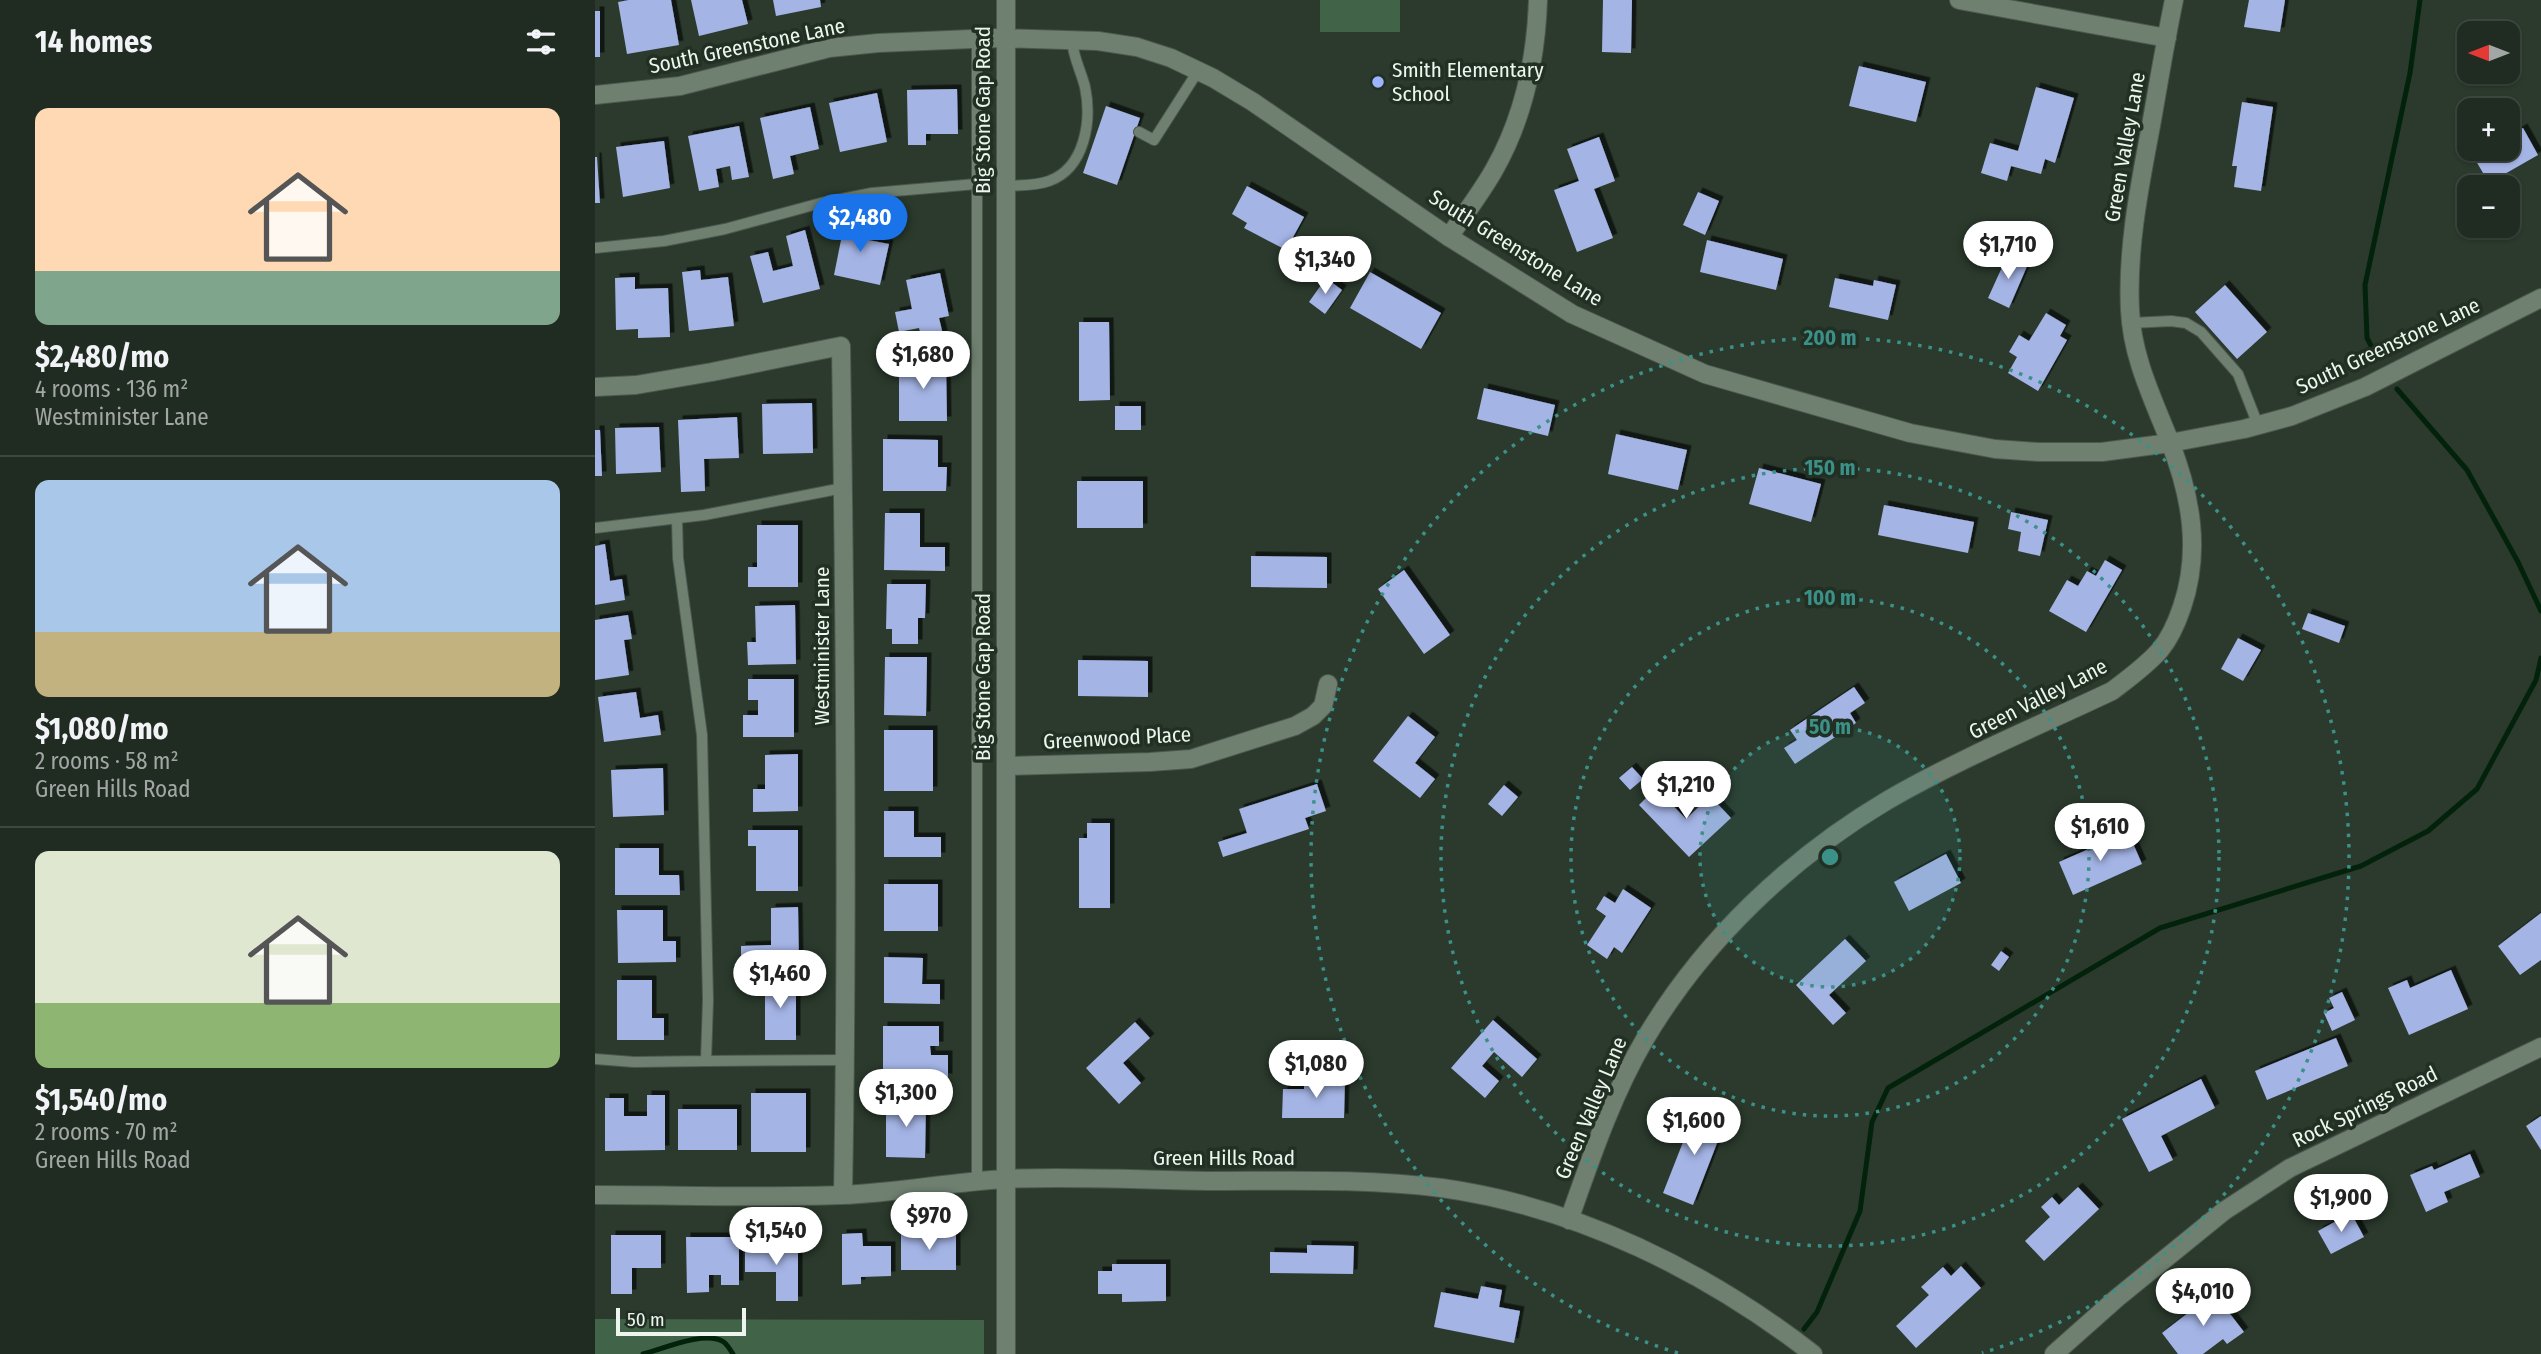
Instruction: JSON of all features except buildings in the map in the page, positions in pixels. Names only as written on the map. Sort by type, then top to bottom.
[{"type":"street","name":"Big Stone Gap Road","points":[[1006,0],[1006,1354]]},
{"type":"street","points":[[1449,237],[1494,170],[1524,101],[1532,65],[1538,0]]},
{"type":"street","points":[[1959,0],[2167,38]]},
{"type":"street","name":"Green Valley Lane","points":[[1569,1220],[1600,1133],[1644,1040],[1666,1005],[1703,957],[1771,885],[1822,844],[1887,801],[2112,691],[2140,671],[2162,648],[2176,622],[2187,592],[2193,558],[2193,529],[2187,495],[2170,443],[2144,379],[2131,323],[2130,276],[2136,209],[2174,0]]},
{"type":"street","name":"South Greenstone Lane","points":[[595,95],[680,86],[829,48],[924,39],[1072,40],[1137,47],[1171,58],[1253,102],[1449,237],[1572,314],[1705,374],[1910,433],[1995,449],[2038,453],[2102,453],[2259,425],[2327,404],[2541,299]]},
{"type":"street","name":"Westminister Lane","points":[[595,387],[636,385],[841,346],[845,1060],[843,1195]]},
{"type":"street","name":"Greenwood Place","points":[[1006,766],[1191,759],[1295,726],[1313,716],[1323,706],[1328,684]]},
{"type":"street","name":"Rock Springs Road","points":[[2054,1354],[2117,1297],[2214,1219],[2290,1168],[2541,1047]]},
{"type":"street","name":"Green Hills Road","points":[[595,1195],[843,1195],[1006,1180],[1406,1185],[1477,1195],[1569,1220],[1641,1249],[1708,1282],[1752,1308],[1813,1354]]},
{"type":"lane","points":[[977,38],[977,1182]]},
{"type":"lane","points":[[1006,186],[1051,181],[1064,173],[1075,161],[1088,123],[1088,110],[1084,85],[1073,55],[1072,40]]},
{"type":"lane","points":[[1139,132],[1154,140],[1198,71]]},
{"type":"lane","points":[[595,248],[663,241],[725,229],[821,203],[872,193],[976,184]]},
{"type":"lane","points":[[2131,323],[2171,321],[2186,323],[2201,332],[2238,374],[2259,425]]},
{"type":"lane","points":[[595,528],[677,519],[843,488]]},
{"type":"lane","points":[[677,519],[678,558],[702,735],[708,1000],[706,1061]]},
{"type":"lane","points":[[595,1059],[633,1062],[845,1060]]},
{"type":"green space","points":[[1320,0],[1400,0],[1400,32],[1320,32]]},
{"type":"green space","points":[[595,1319],[984,1320],[984,1354],[595,1354]]},
{"type":"waterway","points":[[2376,355],[2367,338],[2365,285],[2410,73],[2420,0]]},
{"type":"waterway","points":[[2397,389],[2467,470],[2518,562],[2541,611]]},
{"type":"waterway","points":[[1804,1329],[1817,1312],[1860,1211],[1872,1122],[1888,1088],[2160,928],[2361,866],[2428,831],[2477,789],[2536,680],[2541,658]]},
{"type":"waterway","points":[[643,1354],[704,1338],[724,1342],[733,1354]]},
{"type":"place","name":"Smith Elementary School","points":[[1378,82]]}]
